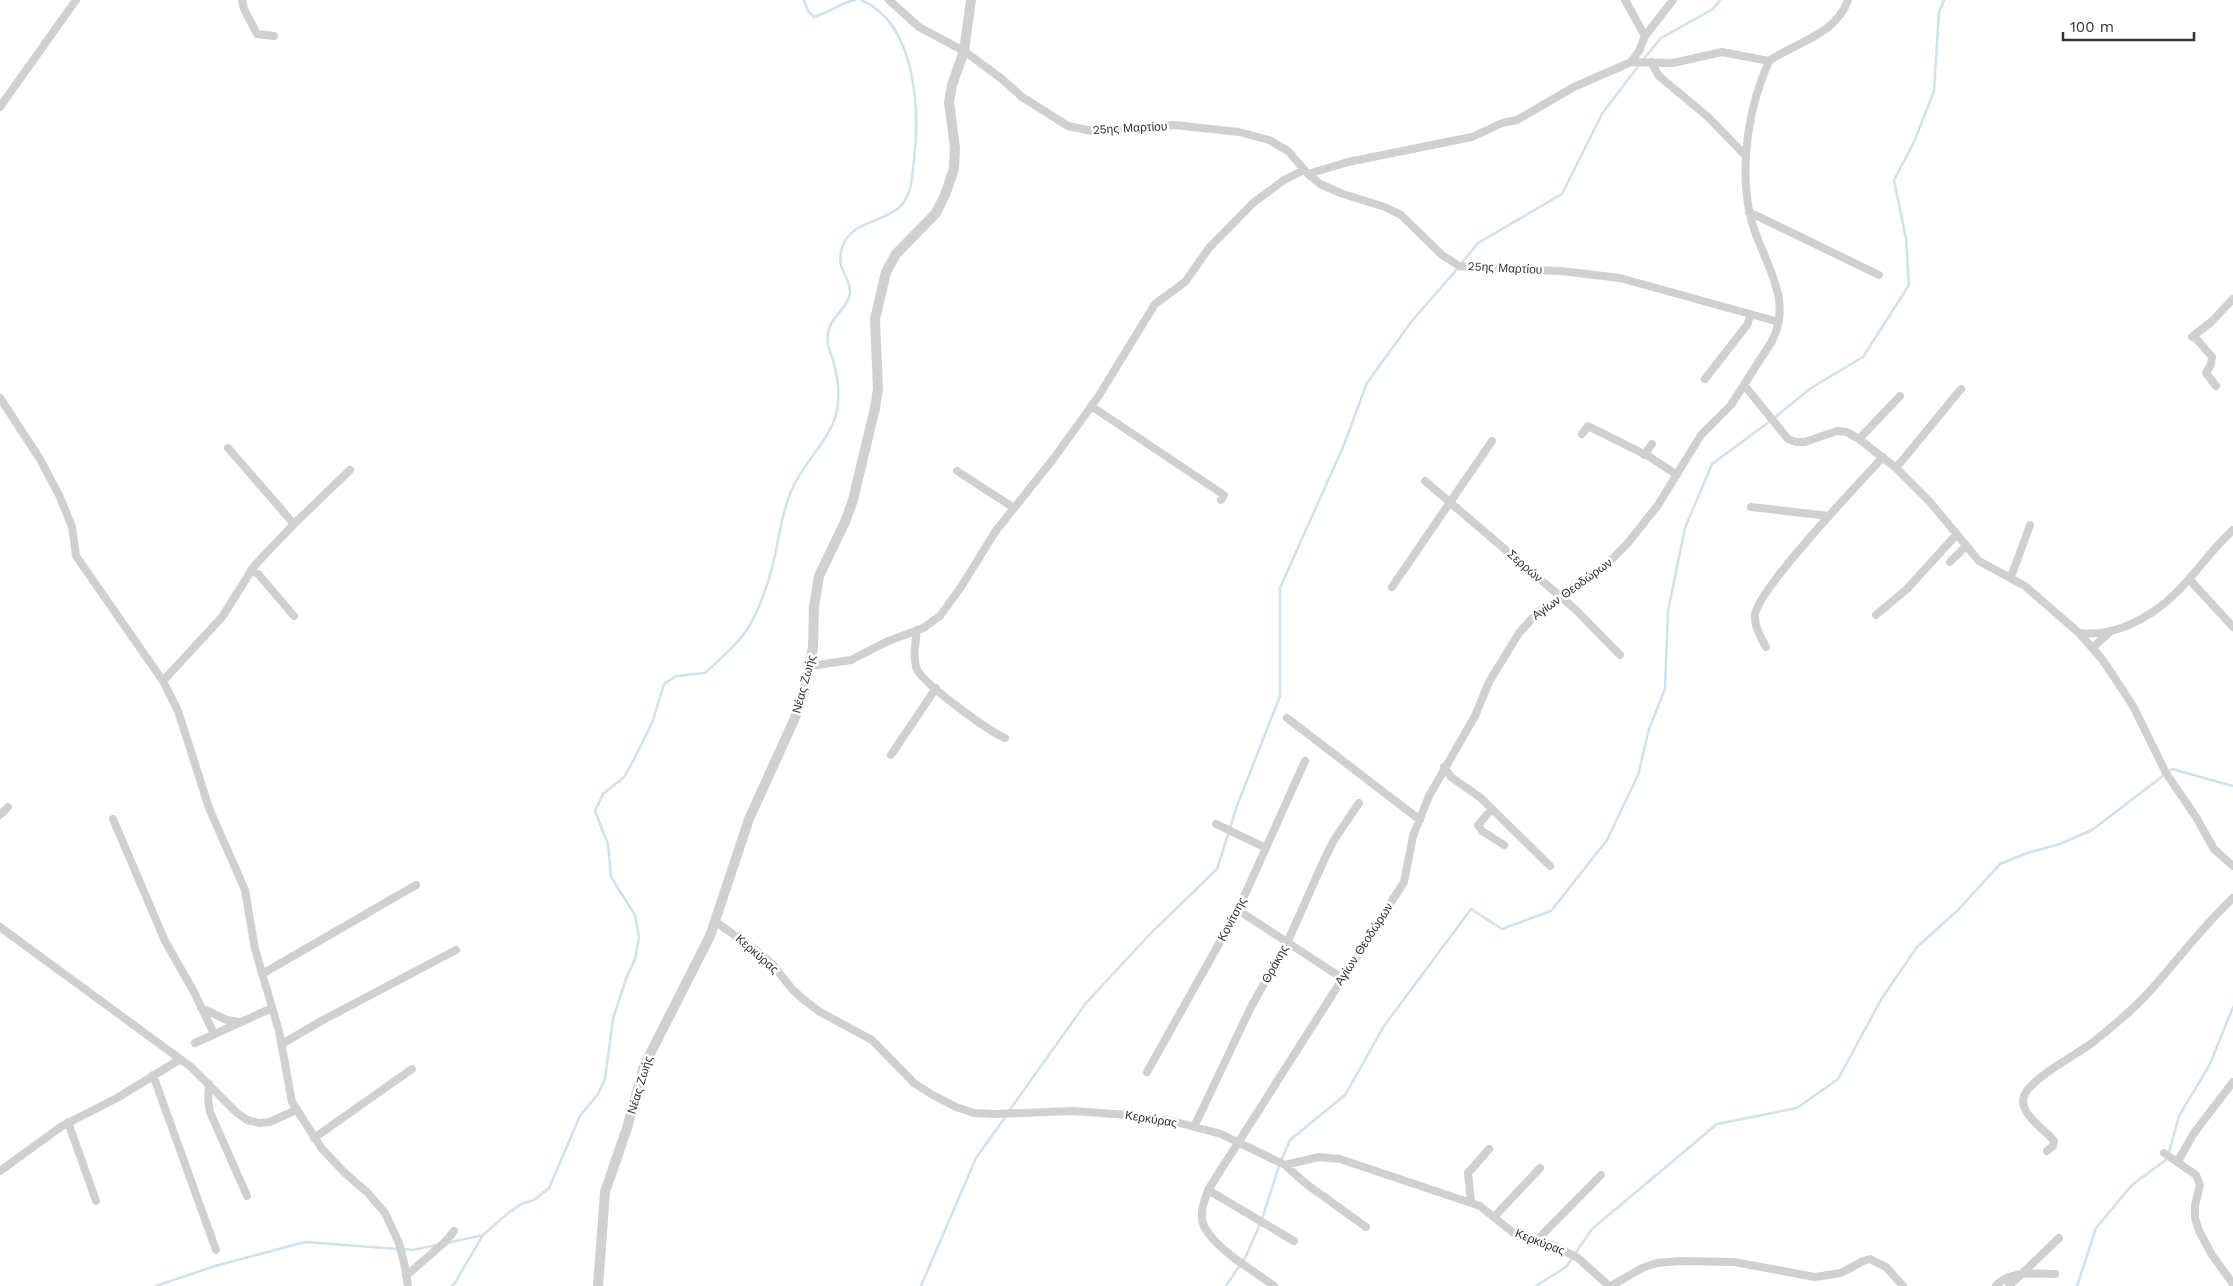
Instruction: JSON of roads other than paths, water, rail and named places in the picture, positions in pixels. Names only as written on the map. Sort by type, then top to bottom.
[{"type":"street","points":[[0,107],[76,0]]},
{"type":"street","points":[[242,0],[244,9],[257,34],[274,36]]},
{"type":"street","name":"25ης Μαρτίου","points":[[890,0],[919,27],[964,51],[1002,79],[1022,97],[1068,126],[1078,129],[1118,130],[1174,125],[1239,132],[1279,145],[1288,151],[1306,172],[1330,189],[1386,207],[1401,215],[1442,255],[1459,266],[1605,275],[1780,322]]},
{"type":"street","name":"Νέας Ζωής","points":[[598,1286],[604,1192],[627,1128],[644,1066],[716,922],[749,819],[794,720],[810,666],[813,648],[814,599],[819,576],[845,522],[853,500],[876,408],[878,389],[875,326],[881,288],[891,260],[936,213],[952,177],[955,148],[949,102],[952,85],[964,51],[971,0]]},
{"type":"street","points":[[1624,0],[1645,36]]},
{"type":"street","points":[[1630,62],[1639,51],[1645,36],[1673,0]]},
{"type":"street","points":[[810,666],[851,660],[886,642],[932,623],[948,606],[995,532],[1054,458],[1091,406],[1155,304],[1185,282],[1208,248],[1253,203],[1284,180],[1306,172],[1348,162],[1472,137],[1502,123],[1517,120],[1574,87],[1630,62],[1673,63],[1722,52],[1768,61],[1824,31],[1840,15],[1848,0]]},
{"type":"street","name":"Αγίων Θεοδώρων","points":[[1274,1286],[1247,1268],[1204,1227],[1202,1214],[1208,1190],[1404,882],[1410,846],[1429,796],[1475,716],[1489,682],[1520,633],[1537,613],[1618,555],[1658,506],[1701,435],[1731,405],[1772,341],[1780,322],[1782,308],[1779,296],[1749,212],[1746,156],[1749,129],[1758,88],[1768,61]]},
{"type":"street","points":[[1651,62],[1659,76],[1708,118],[1746,156]]},
{"type":"street","points":[[1749,212],[1879,275]]},
{"type":"street","points":[[2216,386],[2206,373],[2211,364],[2212,356],[2193,337],[2233,299]]},
{"type":"street","points":[[1706,379],[1747,325],[1752,314]]},
{"type":"street","points":[[1744,385],[1788,439],[1796,442],[1805,442],[1837,431],[1847,432],[1859,439],[1896,468],[1930,502],[1965,547],[1979,561],[2011,577],[2041,599],[2080,633],[2093,647],[2134,708],[2166,773],[2196,817],[2214,849],[2233,866]]},
{"type":"street","points":[[1896,468],[1961,389]]},
{"type":"street","points":[[1859,439],[1900,396]]},
{"type":"street","points":[[0,398],[40,459],[60,497],[72,527],[76,556],[163,681],[178,712],[209,808],[243,882],[255,949],[282,1044],[287,1081],[296,1110],[314,1138],[333,1161],[368,1193],[385,1213],[399,1243],[408,1286]]},
{"type":"street","points":[[1091,406],[1224,495],[1221,500]]},
{"type":"street","points":[[1582,434],[1588,426],[1644,455],[1677,475]]},
{"type":"street","points":[[1392,587],[1492,441]]},
{"type":"street","points":[[1644,455],[1652,444]]},
{"type":"street","points":[[228,448],[294,524]]},
{"type":"street","points":[[1766,647],[1756,623],[1755,614],[1758,606],[1772,585],[1829,516],[1883,458]]},
{"type":"street","points":[[163,681],[222,617],[252,570],[294,524],[350,470]]},
{"type":"street","points":[[957,471],[1014,508]]},
{"type":"street","name":"Σερρών","points":[[1426,481],[1591,623],[1620,655]]},
{"type":"street","points":[[1751,507],[1829,516]]},
{"type":"street","points":[[2011,577],[2030,525]]},
{"type":"street","points":[[2093,647],[2110,632],[2139,620],[2155,609],[2189,579],[2214,548],[2233,530]]},
{"type":"street","points":[[1876,615],[1907,590],[1956,534]]},
{"type":"street","points":[[1950,562],[1965,547]]},
{"type":"street","points":[[252,570],[259,574],[294,616]]},
{"type":"street","points":[[2189,579],[2233,627]]},
{"type":"street","points":[[917,630],[914,657],[917,670],[923,678],[996,735],[1005,738]]},
{"type":"street","points":[[2080,633],[2110,632]]},
{"type":"street","points":[[891,755],[936,688]]},
{"type":"street","points":[[1287,718],[1420,820]]},
{"type":"street","name":"Κονίτσης","points":[[1147,1072],[1238,910],[1305,761]]},
{"type":"street","points":[[1444,767],[1451,777],[1481,798],[1491,810],[1550,866]]},
{"type":"street","name":"Θράκης","points":[[1194,1127],[1251,1007],[1287,944],[1334,840],[1359,803]]},
{"type":"street","points":[[0,815],[8,807]]},
{"type":"street","points":[[1491,810],[1478,825],[1482,831],[1504,845]]},
{"type":"street","points":[[113,819],[165,941],[214,1034]]},
{"type":"street","points":[[1216,824],[1266,848]]},
{"type":"street","points":[[262,974],[416,886]]},
{"type":"street","points":[[2047,1151],[2053,1146],[2054,1141],[2027,1113],[2023,1106],[2024,1097],[2028,1090],[2038,1079],[2069,1060],[2103,1035],[2133,1008],[2233,898]]},
{"type":"street","points":[[1238,910],[1287,944],[1342,978]]},
{"type":"street","name":"Κερκύρας","points":[[716,922],[762,955],[774,966],[792,990],[804,1000],[820,1012],[872,1040],[914,1083],[956,1106],[974,1112],[994,1114],[1072,1110],[1128,1115],[1176,1122],[1221,1134],[1285,1166],[1319,1157],[1340,1159],[1471,1201],[1516,1235],[1548,1243],[1566,1251],[1610,1286]]},
{"type":"street","points":[[0,927],[179,1060],[209,1084],[237,1113],[247,1120],[259,1123],[270,1122],[296,1110]]},
{"type":"street","points":[[282,1044],[323,1020],[456,950]]},
{"type":"street","points":[[201,1008],[227,1020],[239,1022]]},
{"type":"street","points":[[196,1043],[272,1008]]},
{"type":"street","points":[[0,1171],[68,1122],[117,1098],[179,1060]]},
{"type":"street","points":[[314,1138],[412,1070]]},
{"type":"street","points":[[153,1075],[216,1250]]},
{"type":"street","points":[[2178,1161],[2194,1133],[2233,1082]]},
{"type":"street","points":[[209,1084],[208,1099],[210,1112],[247,1196]]},
{"type":"street","points":[[68,1122],[96,1201]]},
{"type":"street","points":[[1471,1201],[1468,1173],[1489,1149]]},
{"type":"street","points":[[2164,1153],[2178,1161],[2196,1175],[2199,1180],[2195,1205],[2198,1231],[2212,1255],[2233,1284]]},
{"type":"street","points":[[1285,1166],[1305,1183],[1366,1227]]},
{"type":"street","points":[[1494,1217],[1540,1168]]},
{"type":"street","points":[[1536,1241],[1601,1175]]},
{"type":"street","points":[[1208,1190],[1294,1241]]},
{"type":"street","points":[[406,1276],[447,1240],[454,1231]]},
{"type":"street","points":[[2009,1286],[2059,1238]]},
{"type":"street","points":[[1610,1286],[1642,1268],[1657,1263],[1689,1261],[1734,1262],[1815,1277],[1841,1273],[1863,1261],[1870,1260],[1878,1262],[1886,1268],[1904,1286]]},
{"type":"street","points":[[1996,1286],[2000,1280],[2009,1277],[2055,1274]]},
{"type":"waterway","points":[[804,0],[808,11],[814,17],[855,0]]},
{"type":"waterway","points":[[453,1286],[483,1235],[521,1204],[534,1200],[549,1188],[580,1116],[598,1094],[605,1079],[613,1019],[626,979],[635,959],[639,938],[635,915],[611,877],[608,844],[595,811],[603,794],[624,777],[633,761],[652,723],[664,684],[676,676],[705,673],[741,638],[750,625],[771,573],[782,520],[790,495],[798,478],[830,429],[837,410],[837,379],[828,337],[829,327],[849,299],[850,288],[842,269],[840,258],[844,242],[857,229],[892,213],[900,207],[910,190],[916,139],[914,93],[910,70],[904,47],[893,28],[879,11],[861,0]]},
{"type":"waterway","points":[[1642,61],[1661,38],[1713,9],[1720,0]]},
{"type":"waterway","points":[[1226,1286],[1246,1256],[1261,1222],[1280,1163],[1290,1140],[1345,1095],[1384,1026],[1471,909],[1502,929],[1551,911],[1607,840],[1638,775],[1649,729],[1665,689],[1668,611],[1685,528],[1712,464],[1811,388],[1863,357],[1909,285],[1906,239],[1894,180],[1914,142],[1934,91],[1939,12],[1944,0]]},
{"type":"waterway","points":[[1461,264],[1478,243],[1562,194],[1602,114],[1639,65]]},
{"type":"waterway","points":[[1009,1111],[1086,1003],[1151,933],[1217,869],[1237,806],[1280,696],[1280,588],[1343,447],[1367,383],[1411,322],[1458,268]]},
{"type":"waterway","points":[[1536,1286],[1566,1267],[1592,1229],[1717,1124],[1797,1108],[1838,1079],[1882,998],[1917,947],[1958,910],[2000,864],[2027,853],[2060,844],[2092,830],[2172,769],[2233,786]]},
{"type":"waterway","points":[[2169,1152],[2179,1116],[2210,1064],[2233,1007]]},
{"type":"waterway","points":[[921,1286],[976,1158],[1006,1116]]},
{"type":"waterway","points":[[2077,1286],[2096,1228],[2132,1185],[2167,1159]]},
{"type":"waterway","points":[[447,1243],[483,1235]]},
{"type":"waterway","points":[[156,1286],[215,1266],[305,1242],[398,1249]]},
{"type":"waterway","points":[[403,1249],[413,1250],[437,1245]]}]
